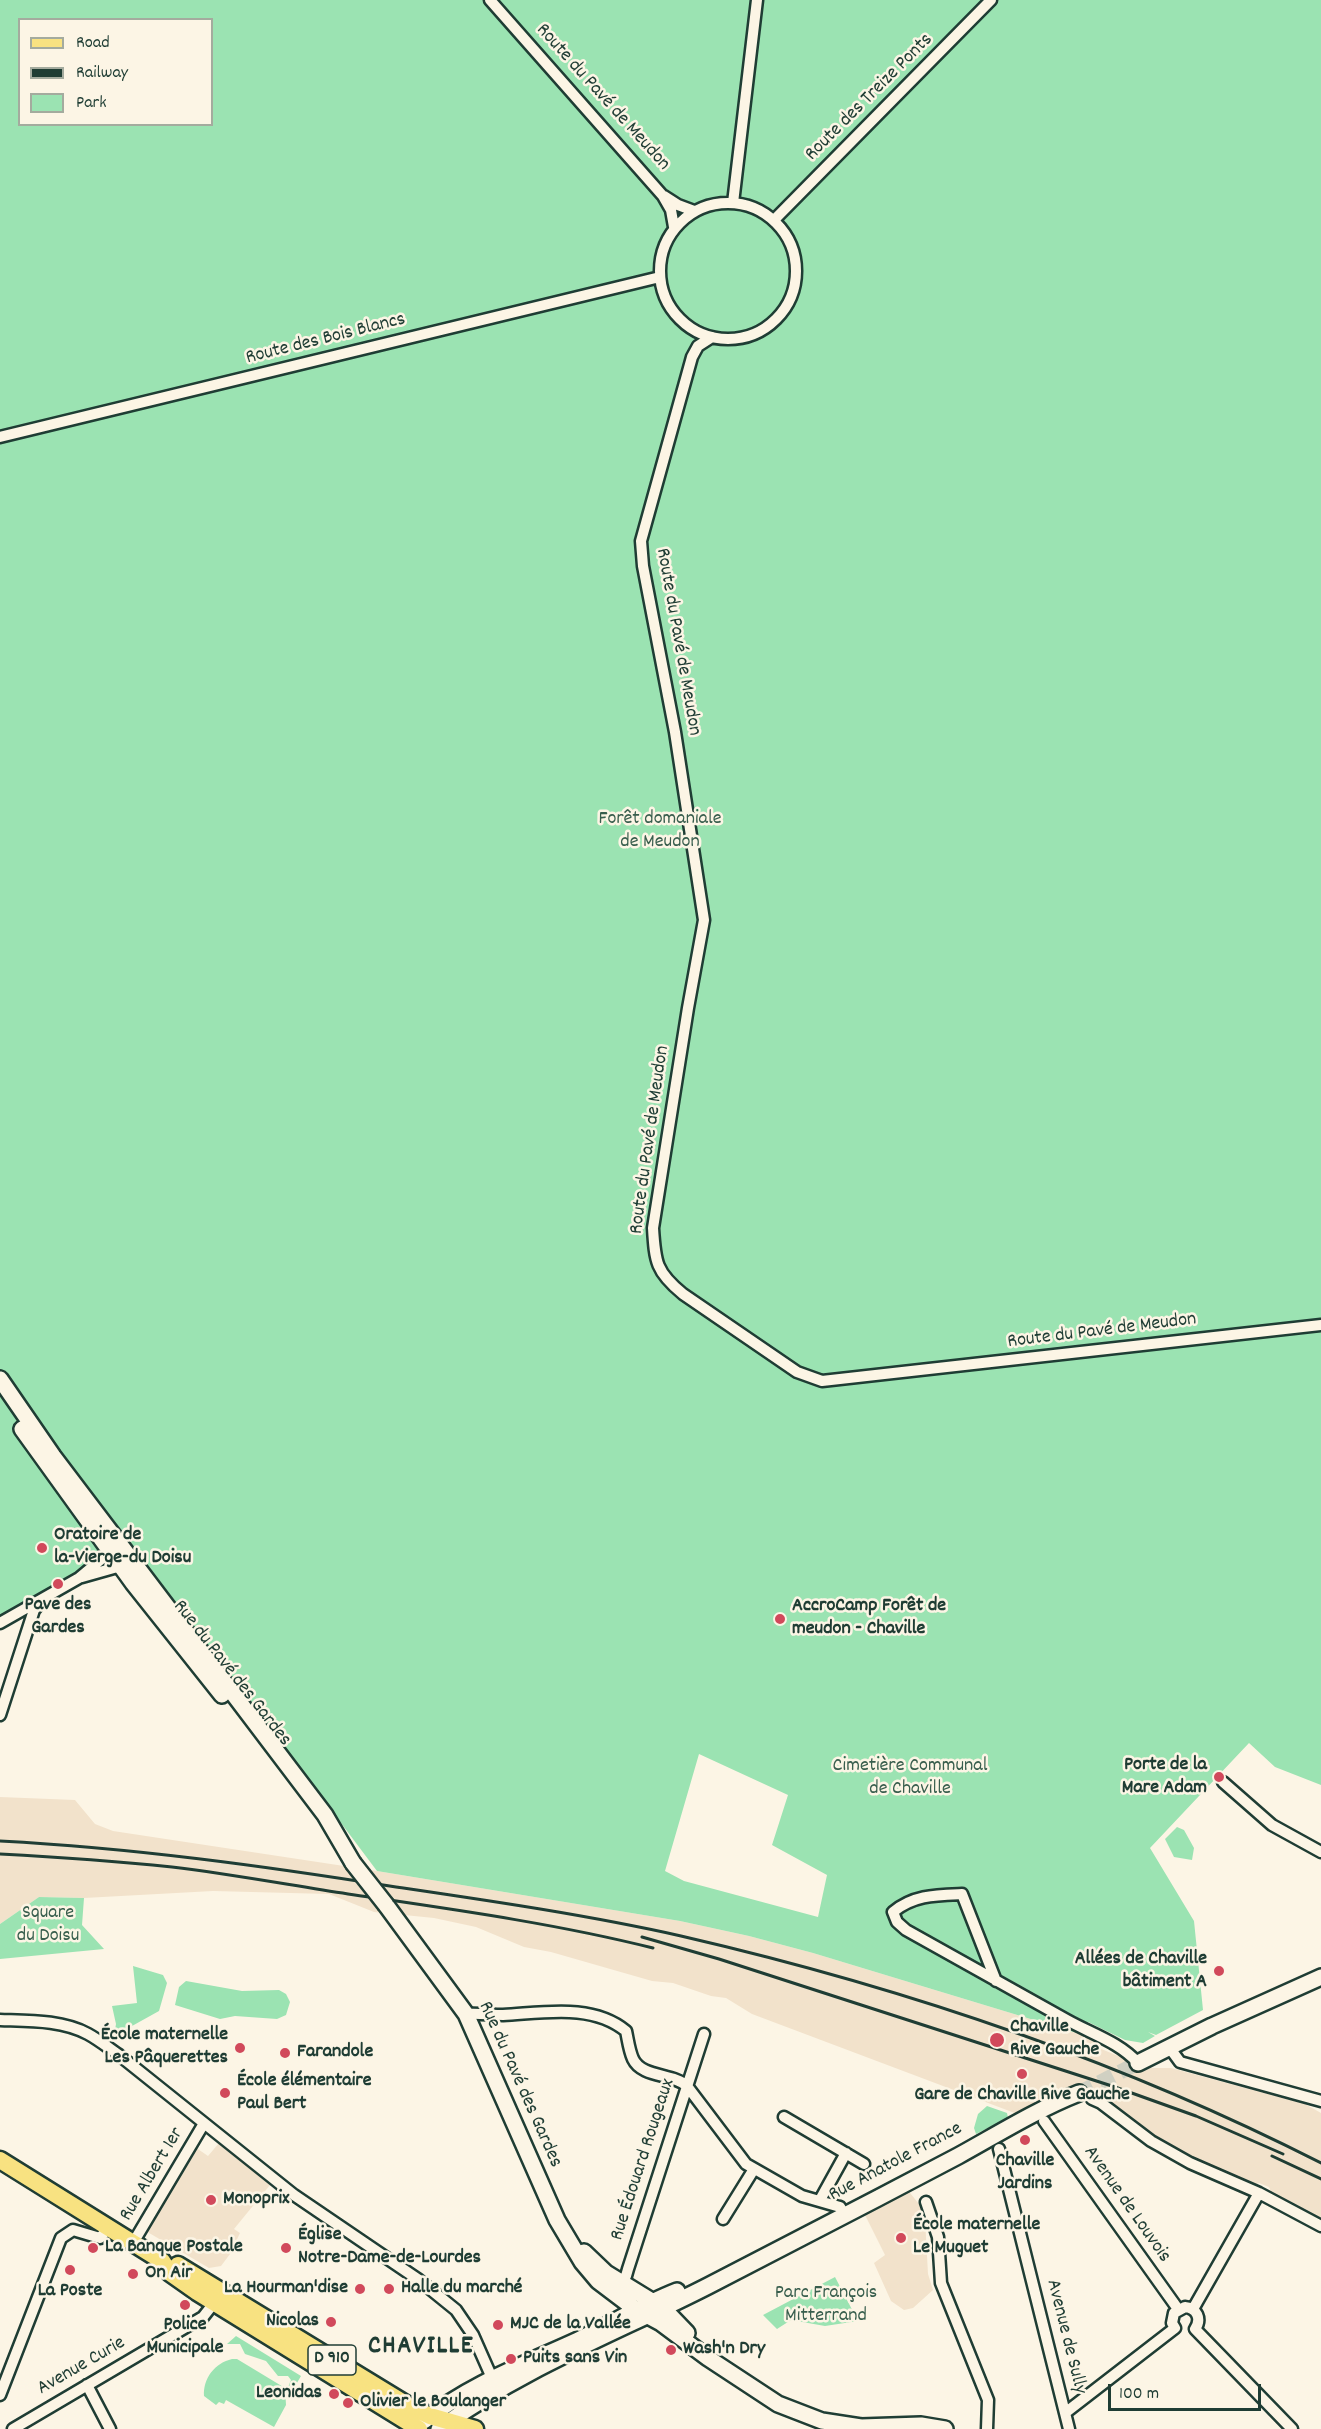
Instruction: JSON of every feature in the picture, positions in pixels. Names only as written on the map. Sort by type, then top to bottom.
[{"type":"main road","points":[[0,1379],[116,1548]]},
{"type":"main road","points":[[0,1398],[116,1548]]},
{"type":"main road","name":"Rue du Pavé des Gardes","points":[[116,1548],[325,1815],[353,1863],[466,2014],[556,2220],[582,2262],[598,2281],[616,2287],[649,2308],[730,2372],[778,2404],[822,2421],[861,2427],[921,2425],[945,2429]]},
{"type":"main road","points":[[1138,2063],[1321,1977]]},
{"type":"main road","name":"Rue Anatole France","points":[[440,2422],[492,2378],[537,2356],[734,2271],[959,2155],[1023,2119],[1085,2096]]},
{"type":"main road","name":"D 910","points":[[0,2160],[162,2261],[173,2262],[213,2295],[416,2429]]},
{"type":"main road","name":"D 910","points":[[213,2295],[400,2402],[440,2422],[476,2429]]},
{"type":"main road","name":"Rue Anatole France","points":[[416,2429],[440,2422],[649,2308]]},
{"type":"street","name":"Route du Pavé de Meudon","points":[[490,0],[663,196],[670,210],[674,227]]},
{"type":"street","points":[[733,203],[757,0]]},
{"type":"street","name":"Route des Treize Ponts","points":[[774,220],[992,0]]},
{"type":"street","points":[[663,196],[694,211]]},
{"type":"street","points":[[733,203],[750,206],[774,220],[789,240],[796,266],[791,298],[783,311],[761,331],[728,339],[698,332],[674,313],[665,297],[660,277],[663,251],[674,227],[702,207],[733,203]]},
{"type":"street","name":"Route des Bois Blancs","points":[[0,436],[660,277]]},
{"type":"street","name":"Route du Pavé de Meudon","points":[[712,337],[698,346],[692,357],[641,541],[643,566],[675,732],[704,920],[653,1228],[655,1258],[658,1266],[669,1282],[683,1294],[797,1372],[822,1381],[1321,1325]]},
{"type":"street","points":[[0,1623],[79,1578],[116,1548]]},
{"type":"street","points":[[79,1578],[126,1562]]},
{"type":"street","points":[[0,1715],[34,1610],[44,1598]]},
{"type":"street","points":[[1222,1782],[1272,1825],[1321,1852]]},
{"type":"street","points":[[996,1981],[962,1894],[931,1895],[906,1901],[893,1912],[897,1922],[906,1930],[996,1981],[1119,2046],[1138,2063]]},
{"type":"street","points":[[466,2014],[570,2012],[603,2019],[626,2031],[630,2052],[636,2064],[650,2072],[682,2082],[687,2086],[741,2159],[754,2169],[802,2196],[840,2208],[844,2214]]},
{"type":"street","points":[[0,2020],[56,2024],[88,2034],[119,2055],[203,2125],[294,2195],[419,2280],[456,2310],[473,2335],[492,2378],[499,2383],[510,2385]]},
{"type":"street","name":"Rue Édouard Rougeaux","points":[[616,2287],[626,2276],[704,2034]]},
{"type":"street","points":[[1169,2047],[1180,2062],[1321,2101]]},
{"type":"street","points":[[1085,2096],[1151,2141],[1190,2163],[1259,2193],[1321,2226]]},
{"type":"street","points":[[784,2117],[864,2164]]},
{"type":"street","name":"Avenue de Louvois","points":[[1044,2121],[1178,2309]]},
{"type":"street","name":"Rue Albert 1er","points":[[133,2243],[203,2125]]},
{"type":"street","name":"Avenue de Sully","points":[[999,2149],[1069,2429]]},
{"type":"street","points":[[820,2200],[846,2153]]},
{"type":"street","points":[[723,2219],[754,2169]]},
{"type":"street","points":[[1193,2309],[1259,2193]]},
{"type":"street","points":[[926,2202],[938,2236],[941,2283],[988,2400],[987,2429]]},
{"type":"street","points":[[0,2395],[61,2238],[73,2230],[100,2238],[108,2228]]},
{"type":"street","name":"Avenue Curie","points":[[13,2429],[203,2317],[213,2295]]},
{"type":"street","points":[[1065,2414],[1174,2328],[1172,2318],[1178,2309],[1185,2307],[1193,2309],[1199,2319],[1195,2329],[1292,2429]]},
{"type":"street","points":[[87,2385],[110,2429]]},
{"type":"shaded area","points":[[0,1797],[75,1800],[95,1824],[113,1831],[377,1871],[680,1921],[749,1936],[813,1953],[1080,2034],[1097,2041],[1099,2048],[1147,2068],[1171,2068],[1305,2104],[1321,2113],[1321,2220],[1299,2211],[1272,2194],[1269,2187],[1259,2183],[1253,2186],[1154,2138],[1098,2099],[1073,2088],[1020,2115],[752,2014],[726,1998],[524,1947],[476,1927],[434,1918],[374,1912],[329,1894],[213,1891],[84,1898],[39,1897],[0,1924]]},
{"type":"shaded area","name":"Monoprix","points":[[219,2143],[270,2185],[234,2229],[240,2233],[230,2254],[221,2266],[209,2268],[144,2230],[195,2147],[208,2156]]},
{"type":"shaded area","name":"École maternelle Le Muguet","points":[[907,2189],[922,2208],[925,2219],[928,2274],[933,2290],[913,2308],[904,2310],[891,2301],[874,2263],[885,2255],[864,2213]]},
{"type":"green space","name":"Forêt domaniale de Meudon","points":[[0,0],[1321,0],[1321,1785],[1275,1767],[1249,1743],[1150,1848],[1194,1921],[1203,2010],[1156,2035],[1148,2032],[1155,2036],[1143,2043],[1125,2040],[1088,2022],[1080,2034],[813,1953],[749,1936],[680,1921],[377,1871],[128,1539],[0,1620]],"holes":[[[699,1754],[788,1795],[772,1845],[827,1875],[818,1917],[684,1881],[665,1871]]]},
{"type":"green space","points":[[1177,1827],[1184,1830],[1194,1848],[1192,1860],[1174,1857],[1165,1839]]},
{"type":"green space","name":"Square du Doisu","points":[[39,1897],[84,1898],[82,1925],[104,1949],[0,1959],[0,1924]]},
{"type":"green space","points":[[133,1966],[163,1975],[167,1983],[159,2011],[114,2036],[116,2024],[112,2006],[137,2003]]},
{"type":"green space","points":[[186,1981],[242,1991],[279,1990],[286,1994],[290,2002],[286,2015],[277,2019],[235,2016],[220,2019],[175,2005],[179,1987]]},
{"type":"green space","points":[[987,2106],[1007,2113],[1008,2118],[976,2134],[974,2128],[978,2114]]},
{"type":"green space","name":"Parc François Mitterrand","points":[[835,2277],[858,2321],[825,2326],[791,2320],[777,2329],[763,2315]]},
{"type":"green space","points":[[236,2336],[301,2376],[291,2393],[288,2387],[291,2380],[288,2376],[278,2376],[266,2361],[245,2354],[240,2344],[227,2344]]},
{"type":"green space","points":[[237,2359],[285,2388],[286,2405],[274,2427],[226,2400],[224,2404],[219,2402],[216,2405],[204,2396],[204,2389],[211,2372],[220,2364]]},
{"type":"tunnel","points":[[1079,2093],[1138,2063]]},
{"type":"railway","points":[[0,1841],[149,1853],[297,1872],[610,1921],[764,1956],[927,2003],[1088,2059],[1167,2091],[1321,2163]]},
{"type":"railway","points":[[0,1854],[129,1863],[216,1873],[501,1917],[653,1948]]},
{"type":"railway","points":[[642,1937],[719,1959],[1115,2087],[1196,2116],[1283,2154]]},
{"type":"railway","points":[[1272,2156],[1321,2179]]},
{"type":"place","name":"Oratoire de la-Vierge-du Doisu","points":[[42,1548]]},
{"type":"place","name":"Pave des Gardes","points":[[58,1584]]},
{"type":"place","name":"AccroCamp Forêt de meudon - Chaville","points":[[780,1619]]},
{"type":"place","name":"Porte de la Mare Adam","points":[[1219,1777]]},
{"type":"place","name":"Allées de Chaville bâtiment A","points":[[1219,1971]]},
{"type":"place","name":"Chaville Rive Gauche","points":[[997,2040]]},
{"type":"place","name":"École maternelle Les Pâquerettes","points":[[240,2048]]},
{"type":"place","name":"Farandole","points":[[285,2053]]},
{"type":"place","name":"Gare de Chaville Rive Gauche","points":[[1022,2074]]},
{"type":"place","name":"École élémentaire Paul Bert","points":[[225,2093]]},
{"type":"place","name":"Chaville Jardins","points":[[1025,2140]]},
{"type":"place","name":"Monoprix","points":[[211,2200]]},
{"type":"place","name":"École maternelle Le Muguet","points":[[901,2238]]},
{"type":"place","name":"La Banque Postale","points":[[93,2248]]},
{"type":"place","name":"Église Notre-Dame-de-Lourdes","points":[[286,2248]]},
{"type":"place","name":"La Poste","points":[[70,2270]]},
{"type":"place","name":"On Air","points":[[133,2274]]},
{"type":"place","name":"La Hourman'dise","points":[[360,2289]]},
{"type":"place","name":"Halle du marché","points":[[389,2289]]},
{"type":"place","name":"Police Municipale","points":[[185,2305]]},
{"type":"place","name":"Nicolas","points":[[331,2322]]},
{"type":"place","name":"MJC de la Vallée","points":[[498,2325]]},
{"type":"place","name":"Wash'n Dry","points":[[671,2350]]},
{"type":"place","name":"Puits sans Vin","points":[[511,2359]]},
{"type":"place","name":"Leonidas","points":[[334,2394]]},
{"type":"place","name":"Olivier le Boulanger","points":[[348,2403]]},
{"type":"district","name":"CHAVILLE","points":[[421,2348]]},
{"type":"park label","name":"Cimetière Communal de Chaville","points":[[910,1778]]}]
